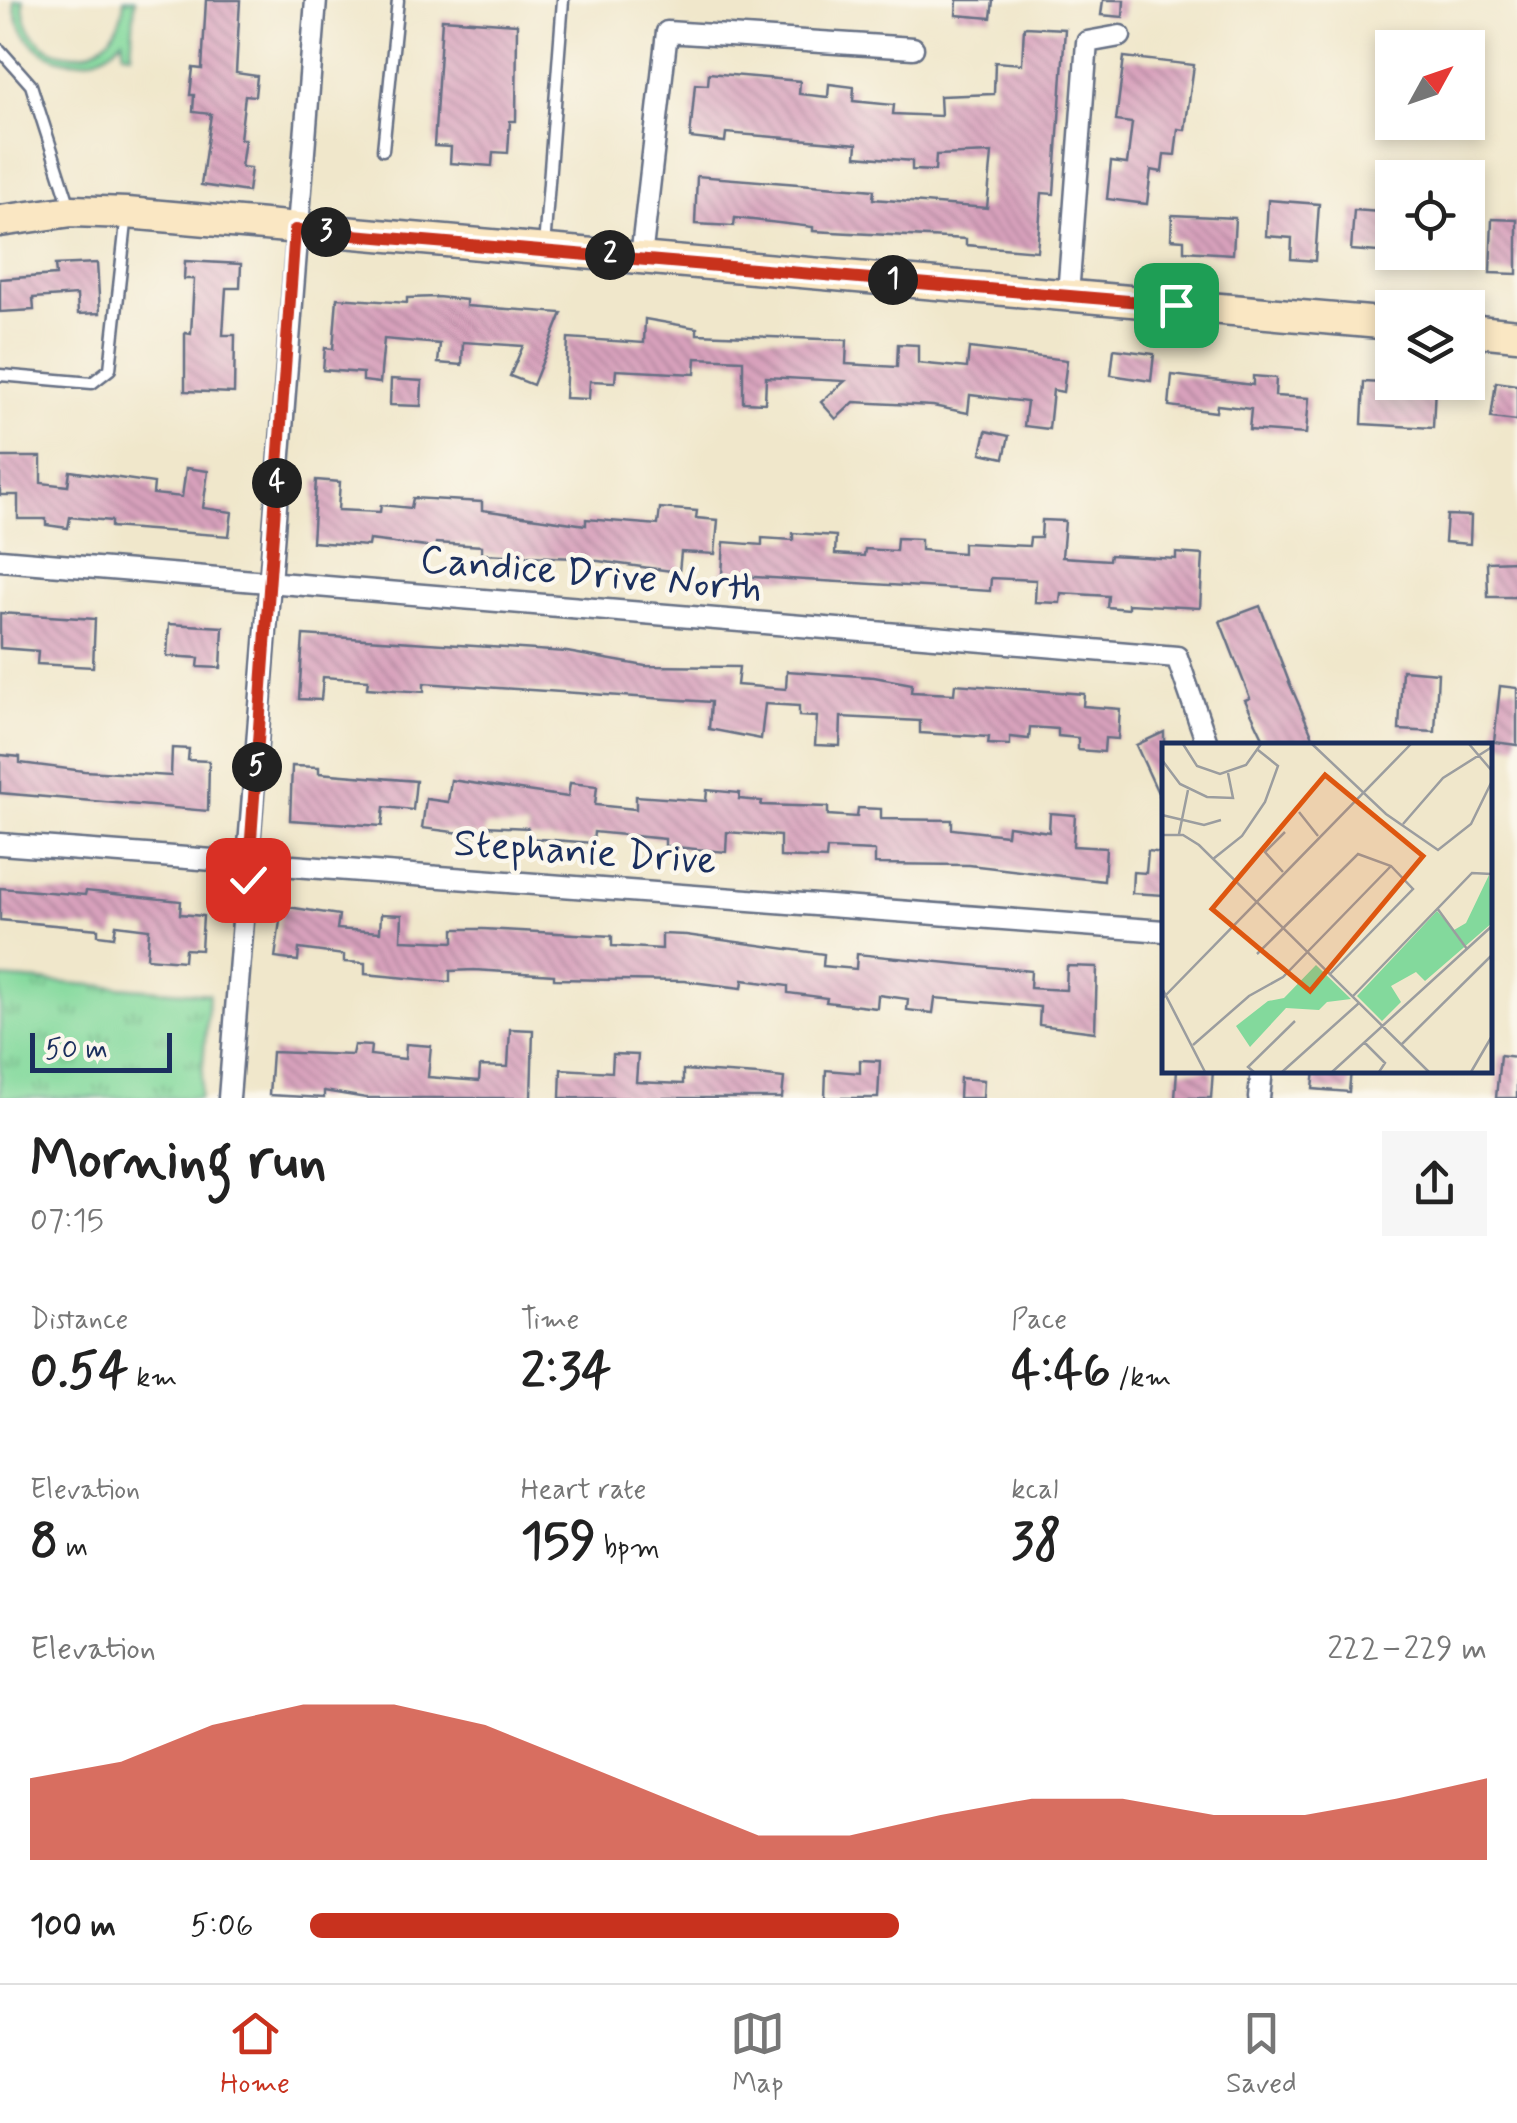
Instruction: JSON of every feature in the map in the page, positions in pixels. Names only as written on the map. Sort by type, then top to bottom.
[{"type":"street","points":[[229,1098],[316,0]]},
{"type":"street","points":[[641,258],[667,32],[913,48]]},
{"type":"street","points":[[1068,296],[1087,42],[1120,36]]},
{"type":"street","points":[[0,220],[72,210],[127,214],[1375,323]]},
{"type":"street","points":[[1485,331],[1517,334]]},
{"type":"street","name":"Candice Drive North","points":[[0,560],[1177,656],[1207,743]]},
{"type":"street","name":"Stephanie Drive","points":[[0,844],[1162,931]]},
{"type":"street","points":[[1259,1098],[1262,1073]]},
{"type":"lane","points":[[383,150],[398,0]]},
{"type":"lane","points":[[544,248],[564,0]]},
{"type":"lane","points":[[0,50],[31,85],[72,210]]},
{"type":"lane","points":[[0,375],[92,383],[110,369],[127,214]]},
{"type":"green space","points":[[14,0],[23,0],[27,23],[38,40],[53,51],[71,54],[89,51],[106,41],[118,24],[124,0],[135,0],[131,53],[123,52],[123,39],[90,59],[55,58],[27,37]]},
{"type":"green space","points":[[0,978],[209,994],[200,1098],[0,1098]]},
{"type":"building","points":[[206,0],[240,0],[236,73],[257,76],[255,96],[245,95],[240,139],[245,139],[241,167],[251,168],[248,192],[201,185],[211,114],[193,112],[194,95],[190,95],[193,68],[202,69]]},
{"type":"building","points":[[957,0],[993,0],[991,18],[956,15]]},
{"type":"building","points":[[1103,0],[1124,0],[1123,17],[1101,15]]},
{"type":"building","points":[[442,19],[517,24],[516,121],[510,121],[508,153],[493,152],[492,166],[450,163],[451,147],[434,146]]},
{"type":"building","points":[[1024,27],[1065,29],[1054,194],[1042,193],[1037,251],[966,245],[966,239],[813,231],[813,227],[735,218],[734,226],[695,224],[697,176],[874,190],[873,199],[987,208],[992,153],[936,155],[935,171],[912,170],[912,161],[856,156],[857,144],[726,133],[725,142],[690,138],[695,84],[708,85],[709,73],[800,81],[799,94],[828,97],[829,84],[854,87],[853,101],[894,105],[893,114],[941,116],[940,96],[994,94],[995,62],[1022,64]]},
{"type":"building","points":[[1124,57],[1194,65],[1185,130],[1178,129],[1175,155],[1164,154],[1162,172],[1151,170],[1147,204],[1107,199],[1111,162],[1127,164],[1132,123],[1116,121]]},
{"type":"building","points":[[1268,200],[1319,204],[1315,261],[1291,259],[1292,238],[1266,236]]},
{"type":"building","points":[[1354,210],[1375,212],[1375,252],[1351,250]]},
{"type":"building","points":[[1172,215],[1235,218],[1233,254],[1184,251],[1184,240],[1171,239]]},
{"type":"building","points":[[1492,219],[1517,220],[1517,274],[1490,273]]},
{"type":"building","points":[[185,261],[241,264],[240,288],[226,288],[223,335],[235,335],[234,393],[185,391],[185,333],[191,334],[194,279],[184,279]]},
{"type":"building","points":[[97,263],[100,313],[78,314],[77,295],[33,298],[34,310],[0,312],[0,279],[56,275],[55,265]]},
{"type":"building","points":[[337,298],[407,303],[407,298],[466,300],[466,306],[562,313],[533,385],[510,376],[523,346],[463,342],[462,365],[438,363],[440,344],[384,339],[380,383],[363,381],[363,373],[323,370],[325,348],[333,349]]},
{"type":"building","points":[[645,319],[697,328],[697,334],[847,340],[846,364],[897,367],[898,344],[918,345],[918,363],[967,368],[969,348],[1067,360],[1063,392],[1053,390],[1049,429],[1024,426],[1027,402],[970,395],[968,413],[933,406],[854,402],[836,419],[821,402],[845,381],[766,377],[765,403],[743,402],[743,360],[696,358],[695,374],[616,370],[615,382],[590,381],[589,399],[565,398],[568,338],[644,343]]},
{"type":"building","points":[[1114,349],[1154,354],[1151,381],[1111,375]]},
{"type":"building","points":[[1172,375],[1253,385],[1253,376],[1276,378],[1275,396],[1309,398],[1306,434],[1249,430],[1251,409],[1217,405],[1216,412],[1169,406]]},
{"type":"building","points":[[391,379],[422,381],[421,406],[390,405]]},
{"type":"building","points":[[1364,382],[1375,383],[1375,400],[1434,400],[1433,428],[1362,424]]},
{"type":"building","points":[[1496,382],[1517,385],[1517,421],[1491,418]]},
{"type":"building","points":[[986,431],[1009,436],[1004,458],[981,453]]},
{"type":"building","points":[[0,457],[41,457],[41,483],[68,486],[70,471],[154,483],[153,494],[182,497],[186,468],[208,471],[203,508],[232,512],[229,536],[111,527],[111,521],[70,517],[68,528],[46,525],[46,519],[18,519],[18,495],[0,495]]},
{"type":"building","points":[[316,480],[340,482],[338,510],[380,512],[381,505],[411,508],[413,498],[482,502],[482,510],[586,525],[586,519],[658,525],[660,508],[697,511],[696,518],[718,520],[715,554],[681,552],[679,572],[576,558],[482,554],[482,546],[436,543],[435,548],[369,540],[368,546],[312,542]]},
{"type":"building","points":[[1447,515],[1471,516],[1470,544],[1445,542]]},
{"type":"building","points":[[1042,520],[1065,521],[1062,557],[1109,560],[1110,555],[1176,559],[1176,553],[1203,555],[1200,608],[1128,604],[1128,609],[1107,607],[1108,596],[1061,593],[1060,603],[1035,602],[1036,580],[991,578],[990,591],[722,575],[724,542],[762,545],[762,538],[793,540],[793,533],[836,536],[835,554],[864,556],[865,549],[896,551],[897,538],[921,539],[921,550],[963,553],[963,543],[1029,546],[1030,538],[1041,538]]},
{"type":"building","points":[[1517,561],[1517,597],[1488,597],[1487,562]]},
{"type":"building","points":[[1260,606],[1316,743],[1266,743],[1245,700],[1250,698],[1220,621]]},
{"type":"building","points":[[0,613],[95,619],[93,667],[37,664],[38,651],[0,648]]},
{"type":"building","points":[[169,624],[223,627],[221,668],[198,667],[199,658],[167,656]]},
{"type":"building","points":[[303,635],[567,652],[645,666],[739,667],[737,685],[786,689],[787,671],[874,677],[912,684],[911,692],[954,694],[955,684],[1084,694],[1083,706],[1120,709],[1118,739],[1105,738],[1104,752],[1078,750],[1078,738],[1058,736],[1058,729],[1030,727],[1029,739],[1010,737],[1010,745],[988,744],[989,737],[920,733],[920,721],[841,717],[840,746],[815,745],[817,717],[799,716],[799,706],[765,704],[761,739],[709,729],[711,702],[424,683],[424,692],[367,688],[368,680],[323,677],[321,700],[299,699]]},
{"type":"building","points":[[1402,670],[1438,673],[1435,732],[1399,730]]},
{"type":"building","points":[[1500,686],[1517,688],[1517,745],[1494,742]]},
{"type":"building","points":[[1164,732],[1162,802],[1136,745]]},
{"type":"building","points":[[172,748],[189,749],[188,760],[209,761],[208,811],[0,793],[0,755],[20,757],[20,763],[84,771],[171,776]]},
{"type":"building","points":[[292,766],[319,767],[319,773],[416,781],[413,810],[384,807],[382,826],[290,820]]},
{"type":"building","points":[[451,780],[568,797],[570,783],[597,786],[595,805],[636,809],[636,796],[706,801],[707,790],[740,793],[739,799],[762,801],[761,805],[828,807],[828,815],[857,817],[858,808],[881,809],[881,819],[952,820],[952,829],[1007,835],[1008,826],[1049,832],[1050,813],[1075,815],[1073,846],[1106,848],[1104,881],[969,865],[875,864],[875,851],[827,849],[826,859],[780,857],[780,836],[727,832],[726,852],[665,846],[665,839],[594,832],[593,843],[527,838],[528,828],[485,826],[484,836],[422,828],[426,799],[448,802]]},
{"type":"building","points":[[1148,851],[1162,853],[1162,895],[1132,893],[1133,872],[1146,873]]},
{"type":"building","points":[[0,888],[85,895],[86,891],[181,901],[180,914],[203,916],[201,950],[185,949],[184,961],[147,958],[149,929],[116,925],[114,937],[98,935],[98,929],[0,920]]},
{"type":"building","points":[[282,906],[339,915],[337,929],[380,932],[381,914],[402,915],[401,940],[454,942],[454,929],[483,929],[612,936],[612,946],[662,949],[662,934],[686,935],[824,954],[823,966],[856,969],[857,954],[1031,971],[1030,988],[1066,990],[1067,966],[1097,967],[1095,1032],[1039,1025],[1040,1007],[935,998],[933,1013],[907,1010],[908,999],[878,995],[877,1008],[826,1002],[827,998],[788,993],[788,986],[743,980],[742,988],[684,981],[554,979],[554,975],[474,970],[450,971],[450,982],[365,974],[365,963],[344,962],[344,955],[299,949],[298,961],[275,958]]},
{"type":"building","points":[[510,1029],[533,1030],[531,1098],[366,1098],[324,1091],[324,1098],[269,1095],[272,1052],[352,1055],[354,1045],[371,1046],[370,1055],[405,1059],[406,1044],[431,1046],[428,1077],[479,1081],[480,1066],[508,1067]]},
{"type":"building","points":[[613,1054],[638,1055],[636,1082],[683,1084],[683,1070],[758,1075],[784,1078],[782,1098],[560,1098],[561,1069],[612,1072]]},
{"type":"building","points":[[1500,1055],[1517,1057],[1517,1098],[1496,1098]]},
{"type":"building","points":[[860,1060],[880,1061],[878,1098],[825,1098],[826,1070],[860,1073]]},
{"type":"building","points":[[1177,1073],[1213,1073],[1211,1098],[1175,1098]]},
{"type":"building","points":[[1315,1073],[1351,1073],[1349,1092],[1313,1089]]},
{"type":"building","points":[[960,1078],[984,1080],[983,1098],[959,1098]]},
{"type":"route","points":[[248,880],[295,230],[544,248],[1176,305]]}]
